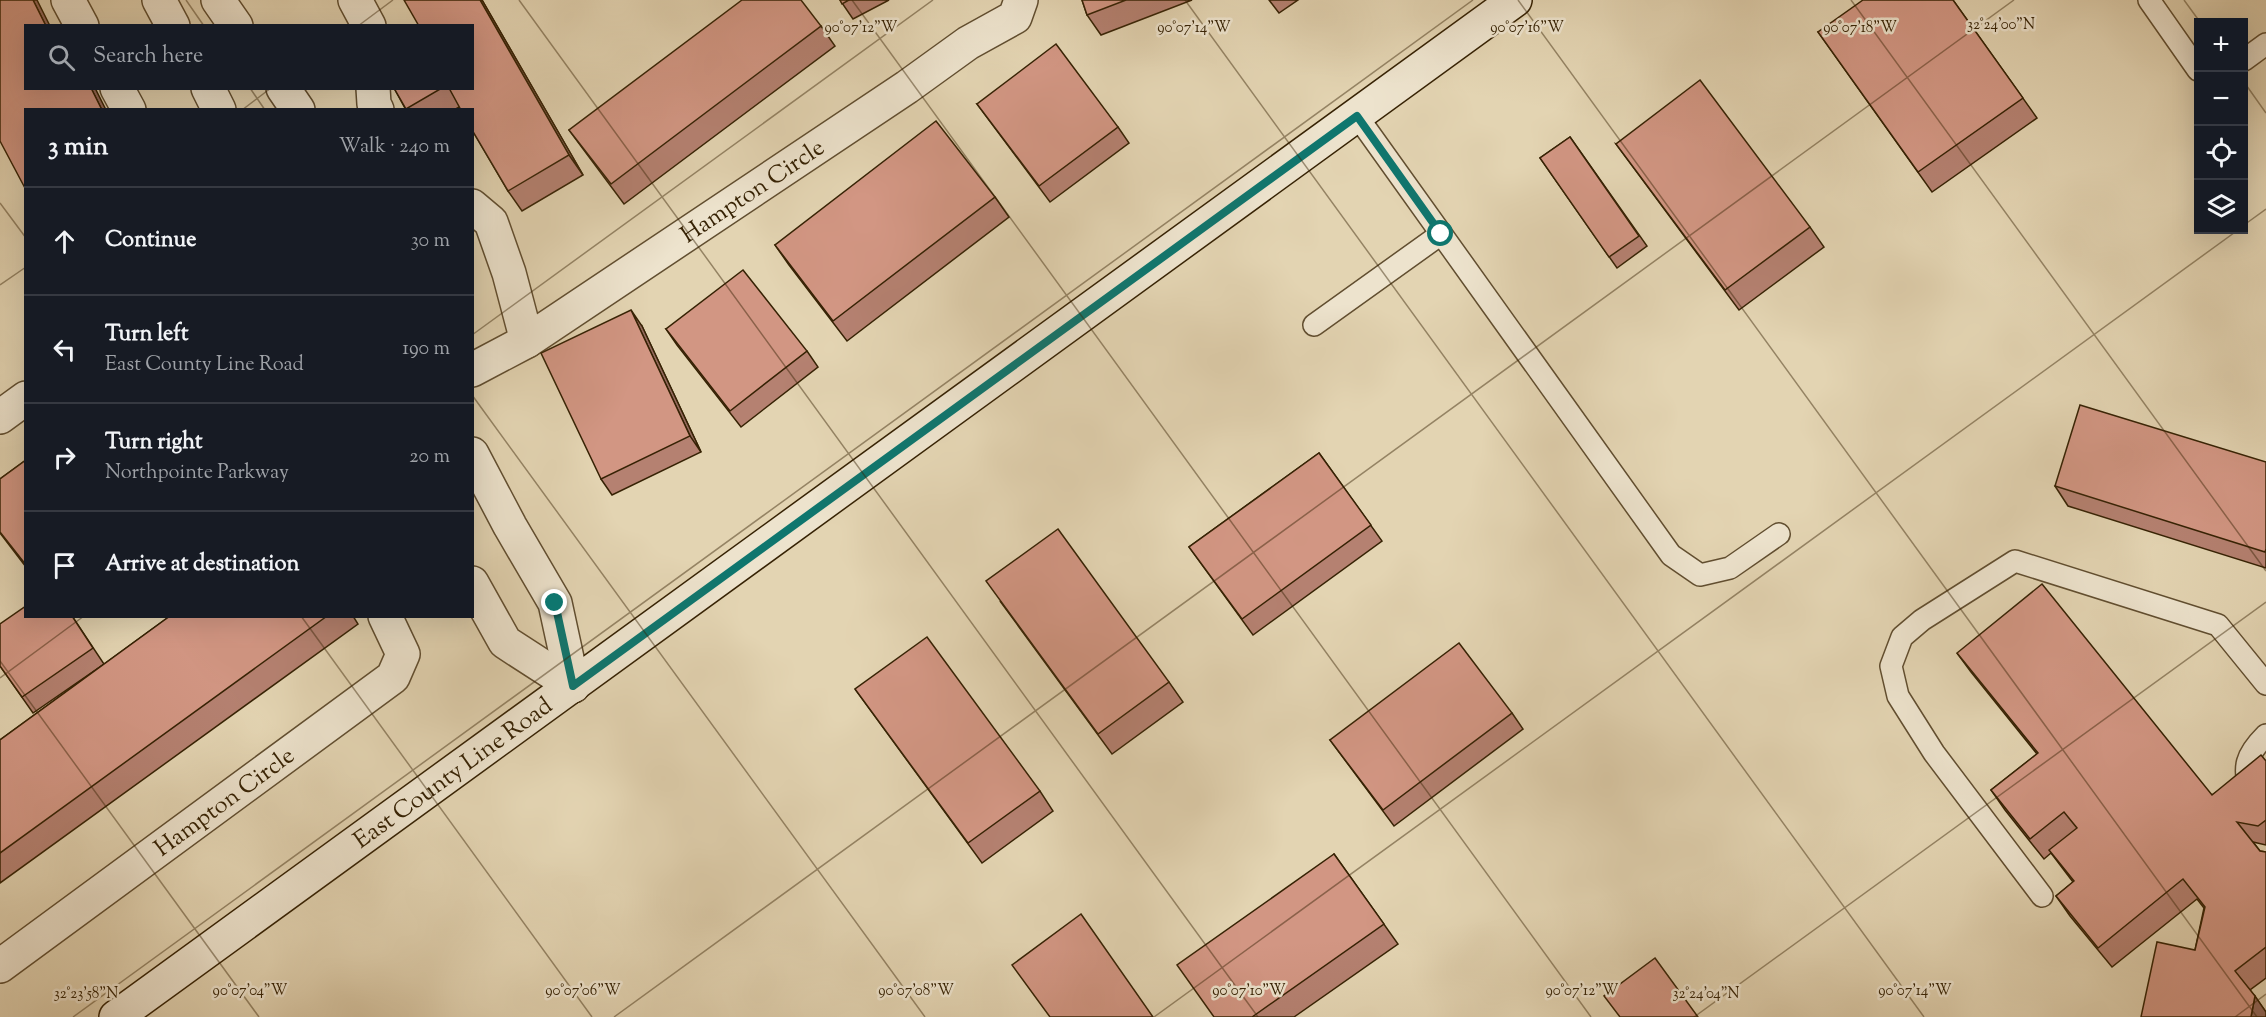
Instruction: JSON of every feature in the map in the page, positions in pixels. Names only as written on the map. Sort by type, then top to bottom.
[{"type":"street","points":[[68,0],[81,24]]},
{"type":"street","points":[[159,0],[172,24]]},
{"type":"street","points":[[218,0],[235,24]]},
{"type":"street","points":[[355,0],[368,24]]},
{"type":"street","name":"Hampton Circle","points":[[474,369],[527,341],[888,100],[968,43],[1015,17],[1021,0]]},
{"type":"street","name":"East County Line Road","points":[[116,1017],[1515,0]]},
{"type":"street","points":[[118,90],[128,108]]},
{"type":"street","points":[[209,90],[218,108]]},
{"type":"street","points":[[284,90],[297,108]]},
{"type":"street","points":[[374,90],[376,108]]},
{"type":"street","points":[[474,208],[492,222],[509,273],[527,341]]},
{"type":"street","points":[[0,417],[24,399]]},
{"type":"street","points":[[474,458],[555,603],[573,686]]},
{"type":"street","points":[[474,587],[505,642],[573,686]]},
{"type":"street","name":"Hampton Circle","points":[[0,966],[393,677],[403,654],[386,618]]},
{"type":"lane","points":[[2149,0],[2194,63]]},
{"type":"lane","points":[[2248,57],[2266,44]]},
{"type":"lane","points":[[1357,116],[1671,555],[1700,574],[1710,573],[1730,568],[1779,534]]},
{"type":"lane","points":[[1314,325],[1441,234]]},
{"type":"lane","points":[[2042,896],[1934,753],[1898,696],[1891,666],[1902,637],[1922,620],[2015,561],[2218,625],[2266,684]]},
{"type":"lane","points":[[2251,794],[2246,780],[2246,760],[2266,735]]},
{"type":"building","points":[[0,0],[33,0],[45,24],[24,24],[24,90],[92,90],[101,108],[24,108],[24,186],[0,141]]},
{"type":"building","points":[[404,0],[480,0],[569,155],[508,191],[474,133],[474,108],[460,108],[450,90],[474,90],[474,24],[418,24]]},
{"type":"building","points":[[742,0],[801,0],[821,26],[611,184],[569,130]]},
{"type":"building","points":[[1082,0],[1126,0],[1087,15]]},
{"type":"building","points":[[1863,0],[1953,0],[2023,98],[1918,172],[1818,32]]},
{"type":"building","points":[[1056,44],[1118,127],[1039,186],[977,104]]},
{"type":"building","points":[[1700,80],[1810,227],[1725,290],[1616,144]]},
{"type":"building","points":[[395,90],[439,90],[408,108],[405,108]]},
{"type":"building","points":[[936,121],[995,197],[833,321],[775,245]]},
{"type":"building","points":[[1570,137],[1639,236],[1609,257],[1540,158]]},
{"type":"building","points":[[743,270],[807,351],[730,411],[666,329]]},
{"type":"building","points":[[631,310],[690,436],[601,479],[541,353]]},
{"type":"building","points":[[2080,405],[2266,462],[2265,552],[2055,486]]},
{"type":"building","points":[[1319,453],[1371,525],[1242,619],[1189,547]]},
{"type":"building","points":[[24,461],[24,562],[0,532],[0,479]]},
{"type":"building","points":[[1058,529],[1169,682],[1098,734],[986,581]]},
{"type":"building","points":[[2042,584],[2212,795],[2261,755],[2266,761],[2266,820],[2258,826],[2237,822],[2260,851],[2266,852],[2266,947],[2235,971],[2255,996],[2251,1017],[2141,1017],[2157,942],[2195,950],[2205,907],[2183,879],[2098,948],[2056,896],[2074,881],[2049,850],[2077,828],[2064,812],[2030,839],[1991,790],[2038,753],[1957,653]]},
{"type":"building","points":[[24,607],[24,618],[73,618],[93,648],[22,697],[0,666],[0,624]]},
{"type":"building","points":[[167,618],[324,618],[0,853],[0,740]]},
{"type":"building","points":[[927,637],[1040,791],[968,843],[855,689]]},
{"type":"building","points":[[1459,643],[1512,713],[1383,810],[1330,740]]},
{"type":"building","points":[[1334,854],[1384,924],[1252,1017],[1214,1017],[1177,965]]},
{"type":"building","points":[[1081,914],[1153,1017],[1050,1017],[1012,965]]},
{"type":"building","points":[[1655,958],[1698,1017],[1620,1017],[1604,996]]},
{"type":"route","points":[[555,603],[573,686],[1357,116],[1441,234]]}]
